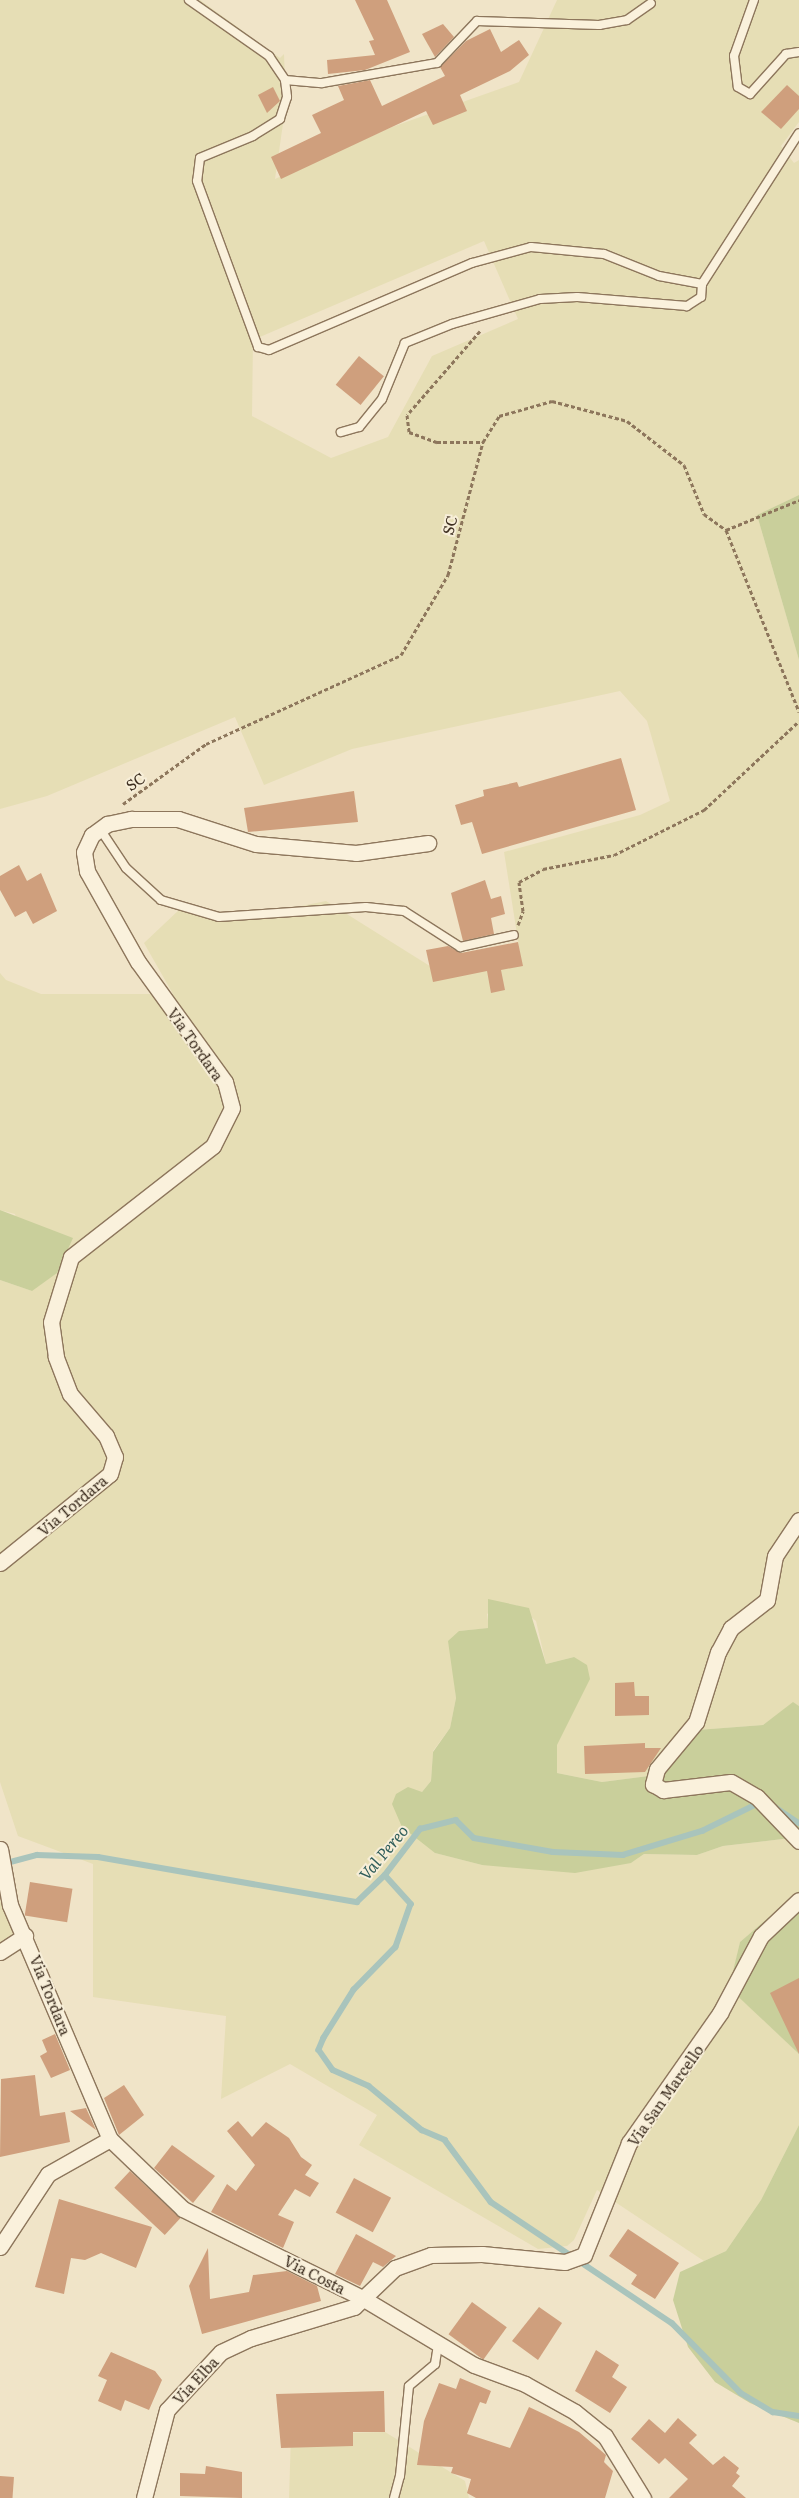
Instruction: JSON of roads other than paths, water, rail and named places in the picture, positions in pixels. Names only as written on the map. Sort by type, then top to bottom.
[{"type":"street","points":[[103,826],[178,819],[256,844],[356,853],[428,843]]},
{"type":"street","name":"Via Tordara","points":[[0,1563],[110,1474],[114,1457],[106,1436],[70,1394],[56,1358],[51,1322],[71,1257],[213,1146],[232,1108],[225,1082],[138,962],[87,870],[84,852],[103,826]]},
{"type":"street","points":[[799,1520],[775,1556],[767,1600],[730,1628],[718,1652],[699,1715],[657,1769],[653,1784],[662,1790],[731,1782],[757,1797],[799,1841]]},
{"type":"street","name":"Via Tordara","points":[[0,1849],[10,1905],[25,1936],[110,2139]]},
{"type":"street","name":"Via San Marcello","points":[[364,2300],[379,2280],[395,2268],[431,2255],[482,2254],[565,2262],[584,2255],[629,2143],[686,2066],[761,1936],[799,1900]]},
{"type":"street","points":[[0,1952],[25,1936]]},
{"type":"street","points":[[0,2247],[48,2174],[110,2139]]},
{"type":"street","name":"Via Costa","points":[[110,2139],[183,2210],[364,2300],[474,2365],[525,2384],[575,2412],[604,2436],[643,2498]]},
{"type":"street","name":"Via Elba","points":[[144,2498],[167,2410],[200,2370],[221,2352],[251,2338],[354,2307],[364,2300]]},
{"type":"lane","points":[[189,0],[269,56],[285,80],[287,98],[280,119],[253,136],[200,158],[197,181],[258,348],[269,350],[472,263],[531,247],[604,254],[659,276],[702,284]]},
{"type":"lane","points":[[754,0],[734,56],[738,88],[750,94],[786,54],[799,52]]},
{"type":"lane","points":[[285,80],[322,84],[437,63],[477,21],[599,25],[627,20],[651,3]]},
{"type":"lane","points":[[341,432],[359,427],[382,399],[405,343],[495,312],[540,299],[577,297],[687,306],[701,297],[702,284],[799,133]]},
{"type":"lane","points":[[103,826],[126,868],[161,900],[219,917],[366,908],[404,911],[460,947],[514,935]]},
{"type":"lane","points":[[394,2498],[400,2476],[408,2386],[435,2364],[438,2345]]},
{"type":"waterway","name":"Val Pereo","points":[[3,1864],[37,1855],[98,1857],[357,1902],[385,1875],[420,1829],[456,1820],[474,1838],[553,1852],[623,1855],[702,1831],[761,1802]]},
{"type":"waterway","name":"Val Pereo","points":[[772,1805],[799,1823]]},
{"type":"waterway","points":[[385,1875],[411,1904],[396,1947],[354,1990],[324,2038],[319,2050],[333,2070],[369,2086],[422,2130],[445,2140],[491,2202],[672,2323],[741,2393],[773,2412],[799,2416]]}]
